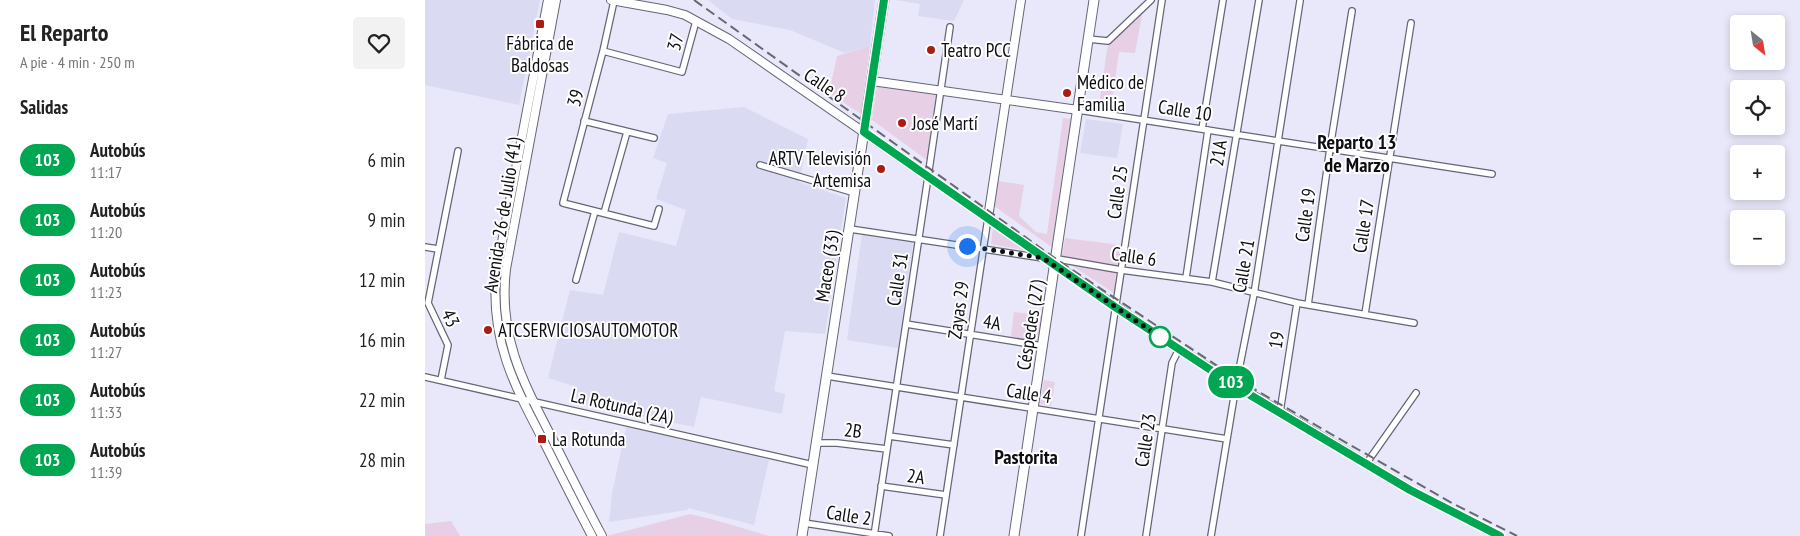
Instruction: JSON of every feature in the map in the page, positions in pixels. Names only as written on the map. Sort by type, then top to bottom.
[{"type":"main road","name":"Maceo (33)","points":[[802,536],[884,0]]},
{"type":"main road","name":"Céspedes (27)","points":[[1014,536],[1094,0]]},
{"type":"street","name":"Avenida 26 de Julio (41)","points":[[548,0],[496,274],[494,294],[496,320],[504,359],[521,398],[592,536]]},
{"type":"street","name":"Avenida 26 de Julio (41)","points":[[556,0],[507,259],[503,292],[508,338],[516,363],[533,401],[602,536]]},
{"type":"street","name":"Calle 8","points":[[613,0],[685,15],[729,39],[1043,258],[1056,262],[1115,307],[1179,350],[1235,386],[1410,490],[1500,536]]},
{"type":"street","name":"39","points":[[595,210],[563,203],[603,51],[613,0]]},
{"type":"street","name":"Zayas 29","points":[[940,536],[1021,0]]},
{"type":"street","points":[[1088,39],[1108,41],[1151,0]]},
{"type":"street","name":"Calle 25","points":[[1081,536],[1162,0]]},
{"type":"street","points":[[1185,278],[1223,0]]},
{"type":"street","name":"21A","points":[[1212,282],[1259,0]]},
{"type":"street","name":"Calle 21","points":[[1211,536],[1235,386],[1254,294],[1300,1]]},
{"type":"street","name":"Calle 19","points":[[1308,305],[1352,11]]},
{"type":"street","name":"37","points":[[603,51],[682,72],[696,21]]},
{"type":"street","name":"Calle 17","points":[[1365,314],[1411,23]]},
{"type":"street","name":"Calle 31","points":[[874,535],[929,177],[949,27]]},
{"type":"street","name":"Calle 10","points":[[872,81],[1279,140],[1492,174]]},
{"type":"street","points":[[584,121],[654,138]]},
{"type":"street","points":[[604,213],[627,132]]},
{"type":"street","name":"43","points":[[441,380],[448,345],[426,303],[458,151]]},
{"type":"street","points":[[760,165],[855,193]]},
{"type":"street","points":[[576,280],[595,210],[654,226],[659,209]]},
{"type":"street","points":[[849,228],[1043,258]]},
{"type":"street","points":[[425,247],[438,250]]},
{"type":"street","name":"Calle 6","points":[[1056,262],[1212,282],[1254,294],[1297,303],[1413,323]]},
{"type":"street","name":"19","points":[[1280,412],[1297,303]]},
{"type":"street","name":"4A","points":[[905,324],[1043,346]]},
{"type":"street","name":"Calle 23","points":[[1146,536],[1172,363],[1179,350]]},
{"type":"street","name":"Calle 4","points":[[827,376],[1227,439]]},
{"type":"street","name":"La Rotunda (2A)","points":[[425,377],[813,465]]},
{"type":"street","points":[[1366,464],[1416,393]]},
{"type":"street","name":"2B","points":[[889,436],[954,445]]},
{"type":"street","name":"2B","points":[[817,442],[887,449]]},
{"type":"street","name":"2A","points":[[881,486],[947,496]]},
{"type":"street","name":"Calle 2","points":[[804,523],[889,536]]},
{"type":"shaded area","points":[[425,0],[540,0],[519,105],[425,85]]},
{"type":"shaded area","points":[[708,0],[875,0],[870,46],[845,53],[790,30],[732,19]]},
{"type":"shaded area","points":[[895,0],[964,0],[954,21],[918,16],[920,4]]},
{"type":"shaded area","points":[[550,8],[500,285],[505,335],[519,383],[510,360],[504,336],[500,312],[499,287]]},
{"type":"shaded area","points":[[1143,10],[1135,53],[1119,52],[1111,107],[1099,105],[1108,43]]},
{"type":"shaded area","points":[[870,46],[861,114],[829,93],[837,56]]},
{"type":"shaded area","points":[[877,86],[936,95],[927,160],[872,120]]},
{"type":"shaded area","points":[[744,107],[808,139],[799,182],[846,198],[825,334],[785,331],[774,391],[785,394],[782,414],[701,397],[694,427],[576,403],[577,387],[548,378],[570,290],[603,295],[619,232],[676,246],[686,210],[656,199],[667,163],[653,158],[668,114]]},
{"type":"shaded area","points":[[1063,118],[1072,119],[1053,248],[994,206],[998,181],[1024,185],[1019,216],[1036,232],[1047,234]]},
{"type":"shaded area","points":[[1086,119],[1123,124],[1117,158],[1080,153]]},
{"type":"shaded area","points":[[993,227],[1024,250],[991,244]]},
{"type":"shaded area","points":[[862,235],[913,243],[898,348],[847,340]]},
{"type":"shaded area","points":[[1065,238],[1120,245],[1118,266],[1063,257]]},
{"type":"shaded area","points":[[1068,263],[1116,272],[1114,293]]},
{"type":"shaded area","points":[[1014,312],[1044,316],[1040,341],[1011,337]]},
{"type":"shaded area","points":[[1044,380],[1055,382],[1051,406],[1040,404]]},
{"type":"shaded area","points":[[626,427],[703,443],[769,460],[754,525],[688,508],[687,510],[609,522],[612,494]]},
{"type":"shaded area","points":[[690,514],[769,536],[607,536]]},
{"type":"shaded area","points":[[451,521],[460,536],[425,536],[425,524]]},
{"type":"railway","points":[[694,0],[1056,259],[1237,379],[1452,503],[1517,536]]},
{"type":"bus line","name":"103","points":[[884,0],[864,132],[1160,338],[1235,386],[1410,490],[1500,536]]},
{"type":"place","name":"Fábrica de Baldosas","points":[[540,24]]},
{"type":"place","name":"Teatro PCC","points":[[931,50]]},
{"type":"place","name":"Médico de Familia","points":[[1067,93]]},
{"type":"place","name":"José Martí","points":[[902,123]]},
{"type":"place","name":"ARTV Televisión Artemisa","points":[[881,169]]},
{"type":"place","name":"ATCSERVICIOSAUTOMOTOR","points":[[488,330]]},
{"type":"place","name":"La Rotunda","points":[[542,439]]},
{"type":"district","name":"Reparto 13 de Marzo","points":[[1357,154]]},
{"type":"district","name":"Pastorita","points":[[1026,457]]},
{"type":"route","points":[[967,246],[1043,258],[1160,337]]}]
